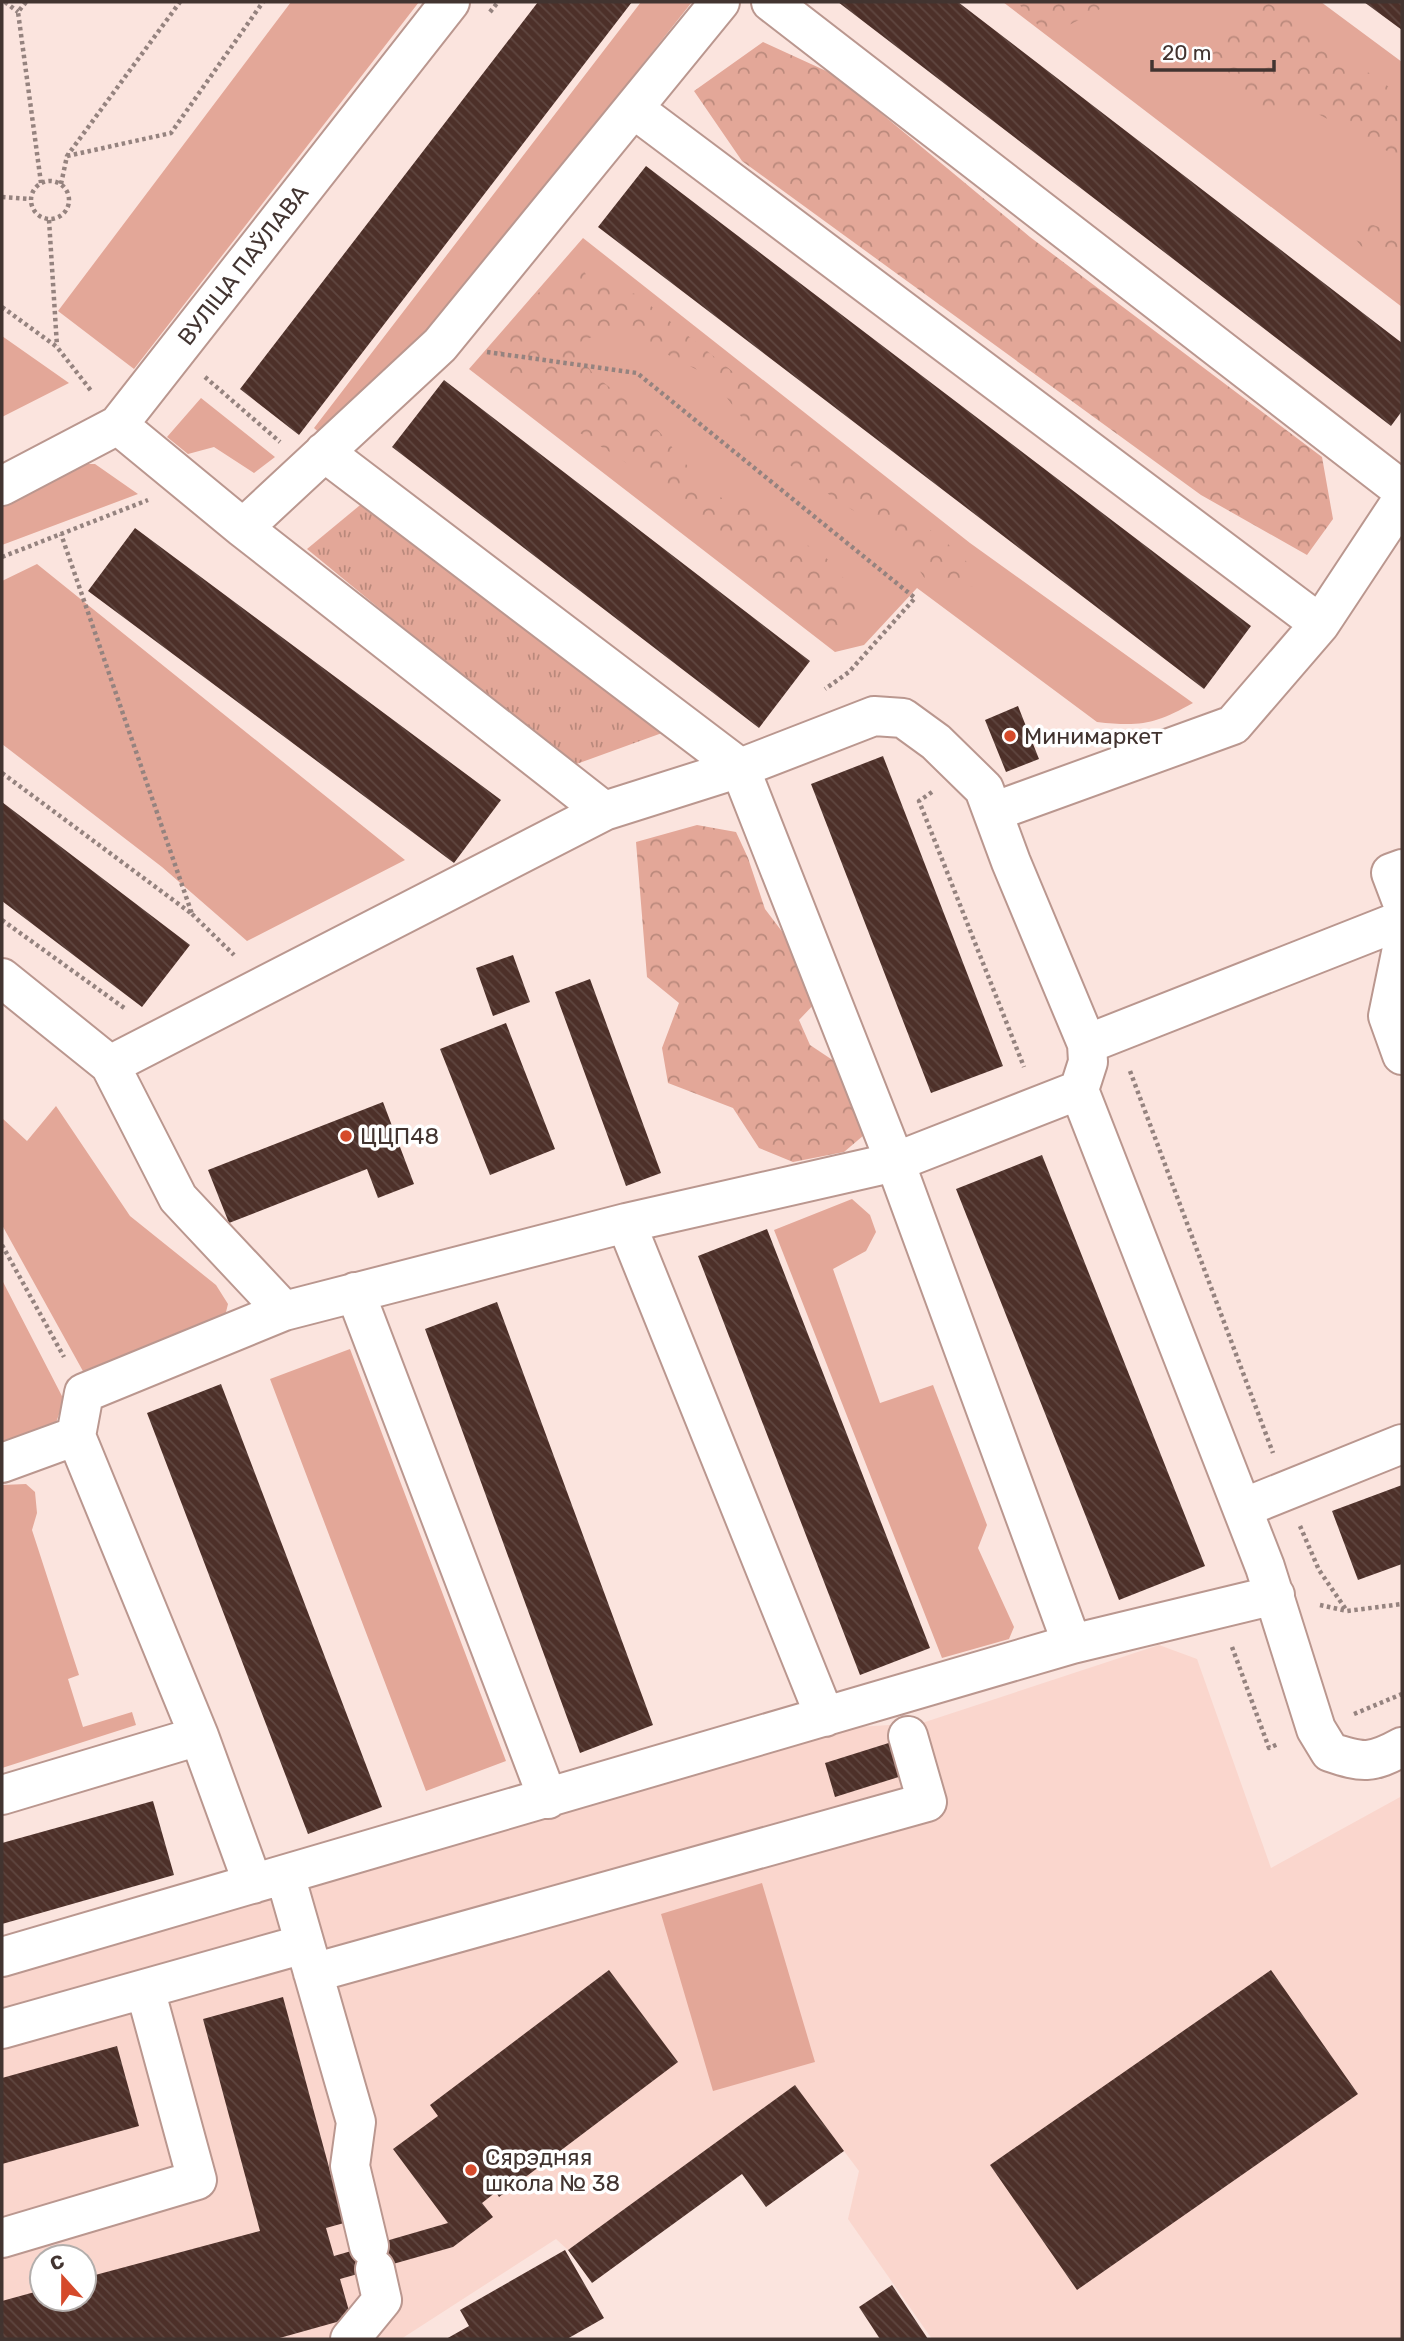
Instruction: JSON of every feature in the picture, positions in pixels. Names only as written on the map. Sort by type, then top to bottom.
[{"type":"street","name":"ВУЛІЦА ПАЎЛАВА","points":[[2,486],[118,425],[450,2]]},
{"type":"street","points":[[243,528],[440,345],[720,2]]},
{"type":"street","points":[[771,2],[1402,490]]},
{"type":"street","points":[[634,109],[1320,624]]},
{"type":"street","points":[[118,425],[243,528],[604,811]]},
{"type":"street","points":[[316,459],[740,768],[895,1162],[1072,1644]]},
{"type":"street","points":[[993,811],[1233,724],[1320,624],[1402,499]]},
{"type":"street","points":[[110,1065],[604,811],[740,768],[873,716],[903,718],[936,741],[984,789],[993,811],[1011,862],[1087,1044],[1088,1062],[1079,1090],[1275,1595],[1316,1729],[1330,1752],[1355,1760],[1378,1760],[1402,1747]]},
{"type":"street","points":[[1402,869],[1391,873],[1402,902]]},
{"type":"street","points":[[1087,1044],[1402,920]]},
{"type":"street","points":[[1402,948],[1388,1016],[1402,1055]]},
{"type":"street","points":[[2,978],[110,1065],[178,1198],[284,1311]]},
{"type":"street","points":[[350,2339],[382,2300],[350,2166],[356,2122],[309,1958],[199,1736],[76,1436],[84,1393],[284,1311],[626,1223],[895,1162],[1079,1090]]},
{"type":"street","points":[[626,1223],[825,1717]]},
{"type":"street","points":[[355,1292],[548,1799]]},
{"type":"street","points":[[2,1464],[76,1436]]},
{"type":"street","points":[[1242,1508],[1402,1444]]},
{"type":"street","points":[[2,1957],[1072,1644],[1275,1595]]},
{"type":"street","points":[[2,1795],[199,1736]]},
{"type":"street","points":[[2,2029],[145,1989],[309,1958],[928,1802],[908,1736]]},
{"type":"street","points":[[2,2238],[197,2180],[145,1989]]},
{"type":"path","points":[[5,2],[18,12],[41,183]]},
{"type":"path","points":[[18,12],[26,2]]},
{"type":"path","points":[[61,184],[67,156],[180,2]]},
{"type":"path","points":[[67,156],[171,132],[263,2]]},
{"type":"path","points":[[51,181],[61,184],[67,192],[69,202],[66,211],[58,218],[49,220],[39,216],[30,199],[34,190],[41,183],[51,181]]},
{"type":"path","points":[[2,197],[30,199]]},
{"type":"path","points":[[49,220],[57,347]]},
{"type":"path","points":[[2,307],[57,347],[118,425]]},
{"type":"path","points":[[440,345],[637,373],[915,598],[849,672],[817,695]]},
{"type":"path","points":[[201,374],[316,459]]},
{"type":"path","points":[[2,557],[158,496]]},
{"type":"path","points":[[2,773],[192,914],[61,534]]},
{"type":"path","points":[[2,920],[132,1013]]},
{"type":"path","points":[[1126,1062],[1257,1408],[1285,1491],[1319,1570],[1347,1611]]},
{"type":"path","points":[[2,1245],[84,1393]]},
{"type":"path","points":[[1275,1595],[1347,1611],[1402,1604]]},
{"type":"path","points":[[1217,1609],[1269,1748],[1402,1694]]},
{"type":"shaded area","points":[[1159,1645],[1197,1659],[1271,1868],[1402,1796],[1402,2339],[932,2339],[848,2219],[859,2171],[795,2086],[568,2250],[556,2239],[401,2339],[2,2339],[2,1970],[857,1727],[922,1723]]},
{"type":"green space","points":[[291,2],[419,2],[134,369],[58,311]]},
{"type":"green space","points":[[641,2],[692,2],[420,345],[324,437],[314,428]]},
{"type":"green space","points":[[1003,2],[1321,2],[1402,62],[1402,307]]},
{"type":"green space","points":[[1017,2],[1097,2],[1102,8],[1048,36]]},
{"type":"green space","points":[[1267,2],[1402,96],[1402,159],[1320,115],[1284,113],[1255,105],[1211,51]]},
{"type":"green space","points":[[763,42],[835,75],[1030,237],[1322,457],[1333,519],[1307,555],[1201,495],[742,161],[694,91]]},
{"type":"green space","points":[[1332,209],[1402,236],[1402,272],[1361,246]]},
{"type":"green space","points":[[583,238],[970,543],[1193,703],[1158,720],[1137,724],[1097,722],[917,588],[864,645],[835,652],[469,369]]},
{"type":"green space","points":[[581,265],[591,284],[636,294],[954,549],[994,590],[925,579],[898,537],[839,502],[762,444],[711,377],[614,327],[572,346],[594,375],[647,417],[710,493],[766,516],[833,563],[866,611],[838,635],[744,564],[662,486],[549,413],[506,369],[497,345],[532,297]]},
{"type":"green space","points":[[2,336],[69,383],[2,417]]},
{"type":"green space","points":[[201,398],[275,457],[254,473],[214,447],[188,454],[167,437]]},
{"type":"green space","points":[[65,464],[95,464],[138,494],[2,545],[2,499]]},
{"type":"green space","points":[[365,501],[662,733],[571,766],[307,549]]},
{"type":"green space","points":[[37,564],[405,860],[247,941],[162,867],[2,744],[2,581]]},
{"type":"green space","points":[[697,825],[736,832],[765,909],[796,950],[819,999],[799,1020],[810,1045],[837,1063],[864,1100],[864,1135],[844,1152],[793,1162],[759,1148],[733,1108],[668,1083],[662,1048],[679,1003],[647,977],[636,842]]},
{"type":"green space","points":[[56,1106],[130,1216],[216,1285],[228,1304],[225,1316],[89,1382],[2,1225],[2,1118],[27,1141]]},
{"type":"green space","points":[[852,1199],[870,1215],[876,1232],[866,1251],[833,1269],[880,1403],[933,1385],[987,1525],[978,1548],[1014,1627],[1009,1639],[942,1658],[774,1230]]},
{"type":"green space","points":[[2,1280],[64,1400],[51,1437],[2,1455]]},
{"type":"green space","points":[[350,1349],[506,1761],[426,1791],[270,1379]]},
{"type":"green space","points":[[26,1484],[35,1492],[37,1513],[32,1530],[79,1675],[68,1679],[83,1727],[132,1712],[136,1725],[2,1768],[2,1485]]},
{"type":"green space","points":[[762,1883],[815,2062],[713,2091],[661,1914]]},
{"type":"building","points":[[538,2],[632,2],[299,435],[240,389]]},
{"type":"building","points":[[838,2],[958,2],[1402,343],[1402,411],[1391,426]]},
{"type":"building","points":[[1364,2],[1402,2],[1402,30]]},
{"type":"building","points":[[646,166],[1251,626],[1204,689],[598,227]]},
{"type":"building","points":[[444,380],[810,661],[759,728],[392,447]]},
{"type":"building","points":[[135,528],[501,800],[454,863],[88,591]]},
{"type":"building","name":"Минимаркет","points":[[1018,706],[1039,759],[1006,772],[985,720]]},
{"type":"building","points":[[883,756],[1003,1066],[931,1093],[811,784]]},
{"type":"building","points":[[2,802],[190,945],[142,1007],[2,901]]},
{"type":"building","points":[[513,955],[530,1002],[493,1016],[476,968]]},
{"type":"building","points":[[590,979],[661,1173],[626,1186],[555,992]]},
{"type":"building","points":[[506,1023],[555,1149],[490,1175],[440,1049]]},
{"type":"building","name":"ЦЦП48","points":[[383,1102],[414,1184],[378,1198],[367,1169],[229,1223],[208,1170]]},
{"type":"building","points":[[1042,1155],[1205,1566],[1119,1600],[956,1189]]},
{"type":"building","points":[[767,1229],[930,1648],[860,1675],[698,1256]]},
{"type":"building","points":[[497,1302],[653,1725],[580,1753],[425,1329]]},
{"type":"building","points":[[221,1384],[382,1807],[308,1834],[147,1413]]},
{"type":"building","points":[[1402,1485],[1402,1564],[1358,1580],[1332,1511]]},
{"type":"building","points":[[895,1741],[905,1775],[835,1797],[825,1763]]},
{"type":"building","points":[[153,1801],[174,1875],[2,1924],[2,1843]]},
{"type":"building","name":"Сярэдняя школа № 38","points":[[609,1970],[678,2062],[499,2197],[496,2192],[482,2203],[493,2217],[453,2247],[340,2279],[351,2318],[276,2339],[2,2339],[2,2301],[28,2294],[28,2313],[98,2313],[98,2274],[260,2231],[203,2019],[283,1997],[344,2223],[326,2228],[334,2256],[448,2223],[393,2149],[438,2116],[430,2105]]},
{"type":"building","points":[[1271,1970],[1358,2094],[1077,2290],[990,2165]]},
{"type":"building","points":[[117,2046],[139,2126],[2,2164],[2,2078]]},
{"type":"building","points":[[795,2085],[844,2151],[766,2207],[742,2174],[592,2283],[568,2250]]},
{"type":"building","points":[[565,2250],[604,2318],[567,2339],[446,2339],[469,2326],[460,2310]]},
{"type":"building","points":[[892,2285],[928,2339],[880,2339],[859,2307]]},
{"type":"place","name":"Минимаркет","points":[[1010,736]]},
{"type":"place","name":"ЦЦП48","points":[[346,1136]]},
{"type":"place","name":"Сярэдняя школа № 38","points":[[471,2170]]}]
